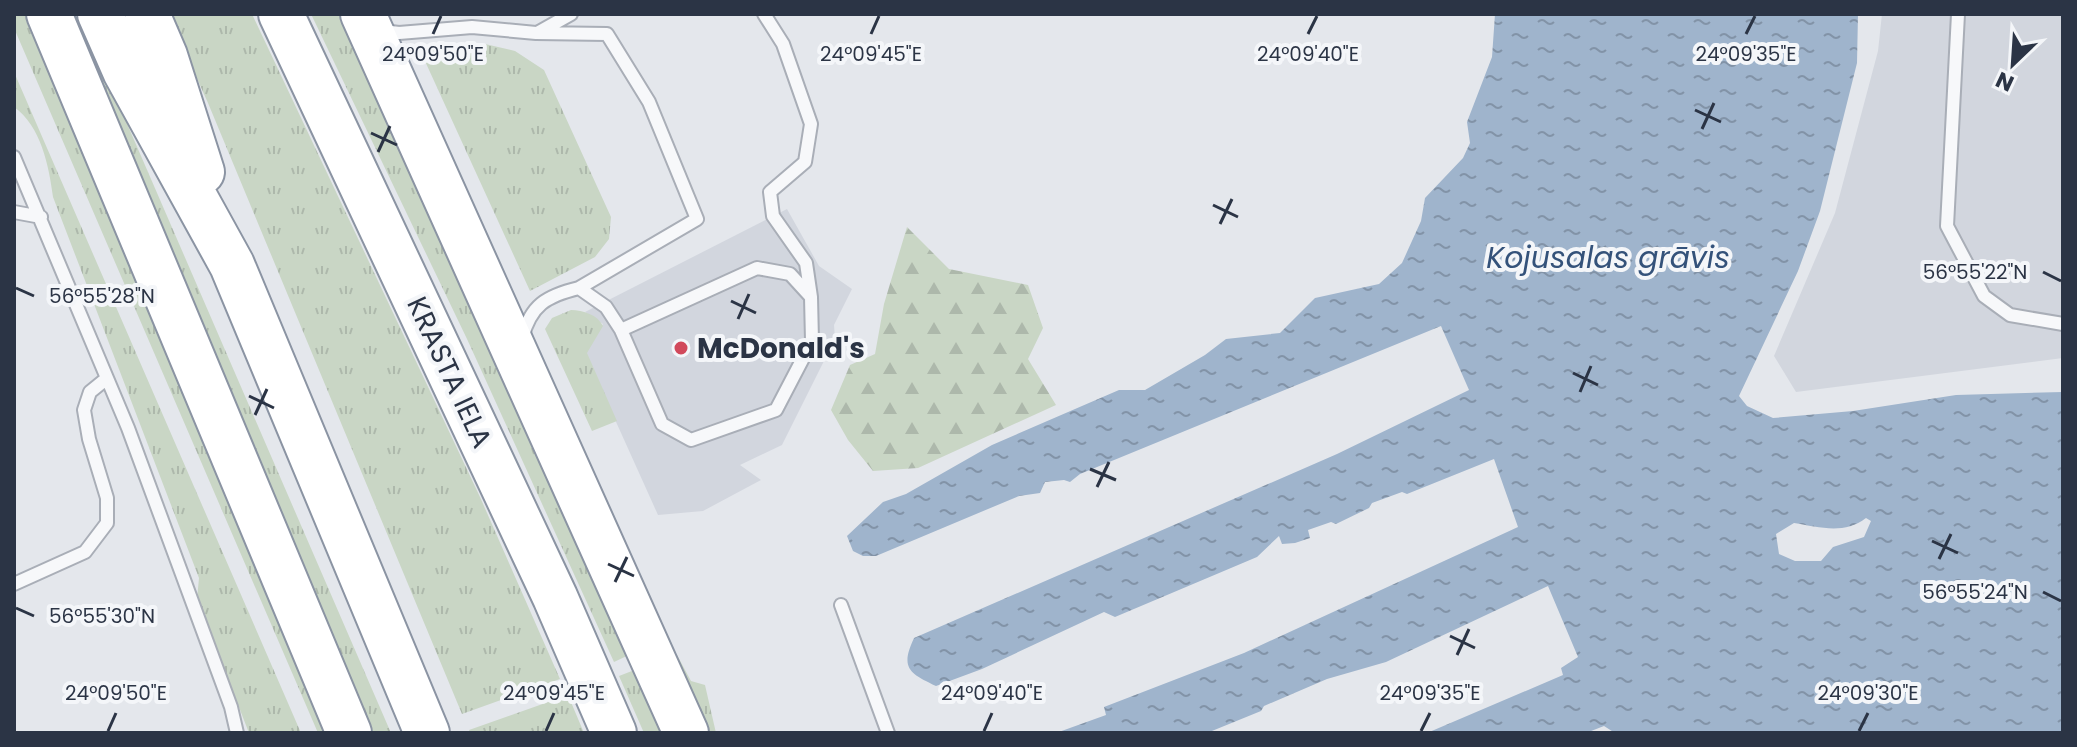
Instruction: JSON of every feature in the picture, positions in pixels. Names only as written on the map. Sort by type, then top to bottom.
[{"type":"highway","points":[[49,14],[349,733]]},
{"type":"highway","points":[[100,14],[125,71],[232,265]]},
{"type":"highway","points":[[147,14],[165,56],[232,265],[427,733]]},
{"type":"highway","name":"KRASTA IELA","points":[[281,14],[555,597],[614,733]]},
{"type":"highway","points":[[367,21],[686,733]]},
{"type":"lane","points":[[536,33],[571,14]]},
{"type":"lane","points":[[579,288],[606,307],[621,330],[662,424],[691,440],[776,410],[812,341],[811,297],[806,263],[773,216],[770,192],[805,162],[811,124],[783,44],[764,14]]},
{"type":"lane","points":[[1958,14],[1947,226],[1984,296],[2010,315],[2063,324]]},
{"type":"lane","points":[[367,21],[399,33],[472,27],[536,33],[607,34],[649,102],[697,219],[579,288],[561,292],[541,303],[528,316],[516,356]]},
{"type":"lane","points":[[14,157],[139,458],[231,707],[237,733]]},
{"type":"lane","points":[[14,212],[41,217]]},
{"type":"lane","points":[[621,330],[757,268],[790,274],[811,297]]},
{"type":"lane","points":[[14,584],[85,552],[107,523],[107,498],[89,439],[84,410],[90,392],[106,379]]},
{"type":"lane","points":[[841,605],[888,733]]},
{"type":"shaded area","points":[[1882,14],[2063,14],[2063,358],[1796,392],[1774,356],[1835,213],[1878,51]]},
{"type":"shaded area","points":[[787,209],[819,266],[852,289],[834,325],[835,339],[782,445],[740,465],[761,480],[703,511],[658,515],[585,353],[603,324],[585,312]]},
{"type":"green space","points":[[14,14],[75,14],[125,119],[391,733],[318,733],[14,28]]},
{"type":"green space","points":[[168,14],[252,14],[480,497],[560,679],[462,714],[208,103]]},
{"type":"green space","points":[[311,14],[341,14],[631,654],[614,662],[467,339]]},
{"type":"green space","points":[[485,44],[515,51],[544,70],[611,217],[609,239],[595,257],[530,291],[419,48]]},
{"type":"green space","points":[[14,72],[301,733],[249,733],[197,599],[199,578],[53,197],[42,148],[31,125],[14,107]]},
{"type":"green space","points":[[907,227],[949,269],[1028,285],[1043,328],[1028,359],[1056,405],[918,468],[873,471],[848,440],[831,410],[850,365],[875,354],[884,304]]},
{"type":"green space","points":[[571,310],[590,314],[603,326],[587,353],[617,421],[592,431],[545,329],[552,318]]},
{"type":"green space","points":[[673,655],[677,655],[691,681],[705,685],[716,733],[709,733]]},
{"type":"green space","points":[[637,669],[666,733],[644,733],[619,676]]},
{"type":"green space","points":[[568,695],[584,733],[470,733],[469,730]]},
{"type":"water","name":"Kojusalas grāvis","points":[[1495,14],[1858,14],[1857,63],[1820,211],[1798,271],[1739,396],[1747,406],[1773,418],[1853,411],[1956,395],[2063,392],[2063,733],[1615,733],[1604,726],[1586,733],[1427,733],[1563,675],[1561,668],[1578,657],[1548,586],[1386,662],[1327,679],[1207,733],[1056,733],[1106,715],[1104,707],[1244,653],[1518,527],[1494,459],[1407,494],[1402,492],[1372,503],[1369,508],[1336,524],[1331,522],[1308,530],[1310,538],[1282,544],[1279,536],[1257,557],[1115,617],[1104,612],[982,669],[936,686],[913,673],[908,656],[914,638],[1337,454],[1469,390],[1441,326],[1080,474],[1070,482],[1045,482],[1040,493],[1019,496],[876,556],[863,556],[853,551],[847,536],[883,502],[906,494],[992,445],[1119,390],[1145,390],[1226,339],[1280,333],[1315,298],[1379,284],[1402,263],[1421,221],[1425,198],[1463,158],[1470,143],[1467,122],[1492,57]],"holes":[[[1866,518],[1871,521],[1864,537],[1833,547],[1821,561],[1795,561],[1779,554],[1776,534],[1794,523],[1840,528]]]},
{"type":"place","name":"McDonald's","points":[[681,348]]}]
